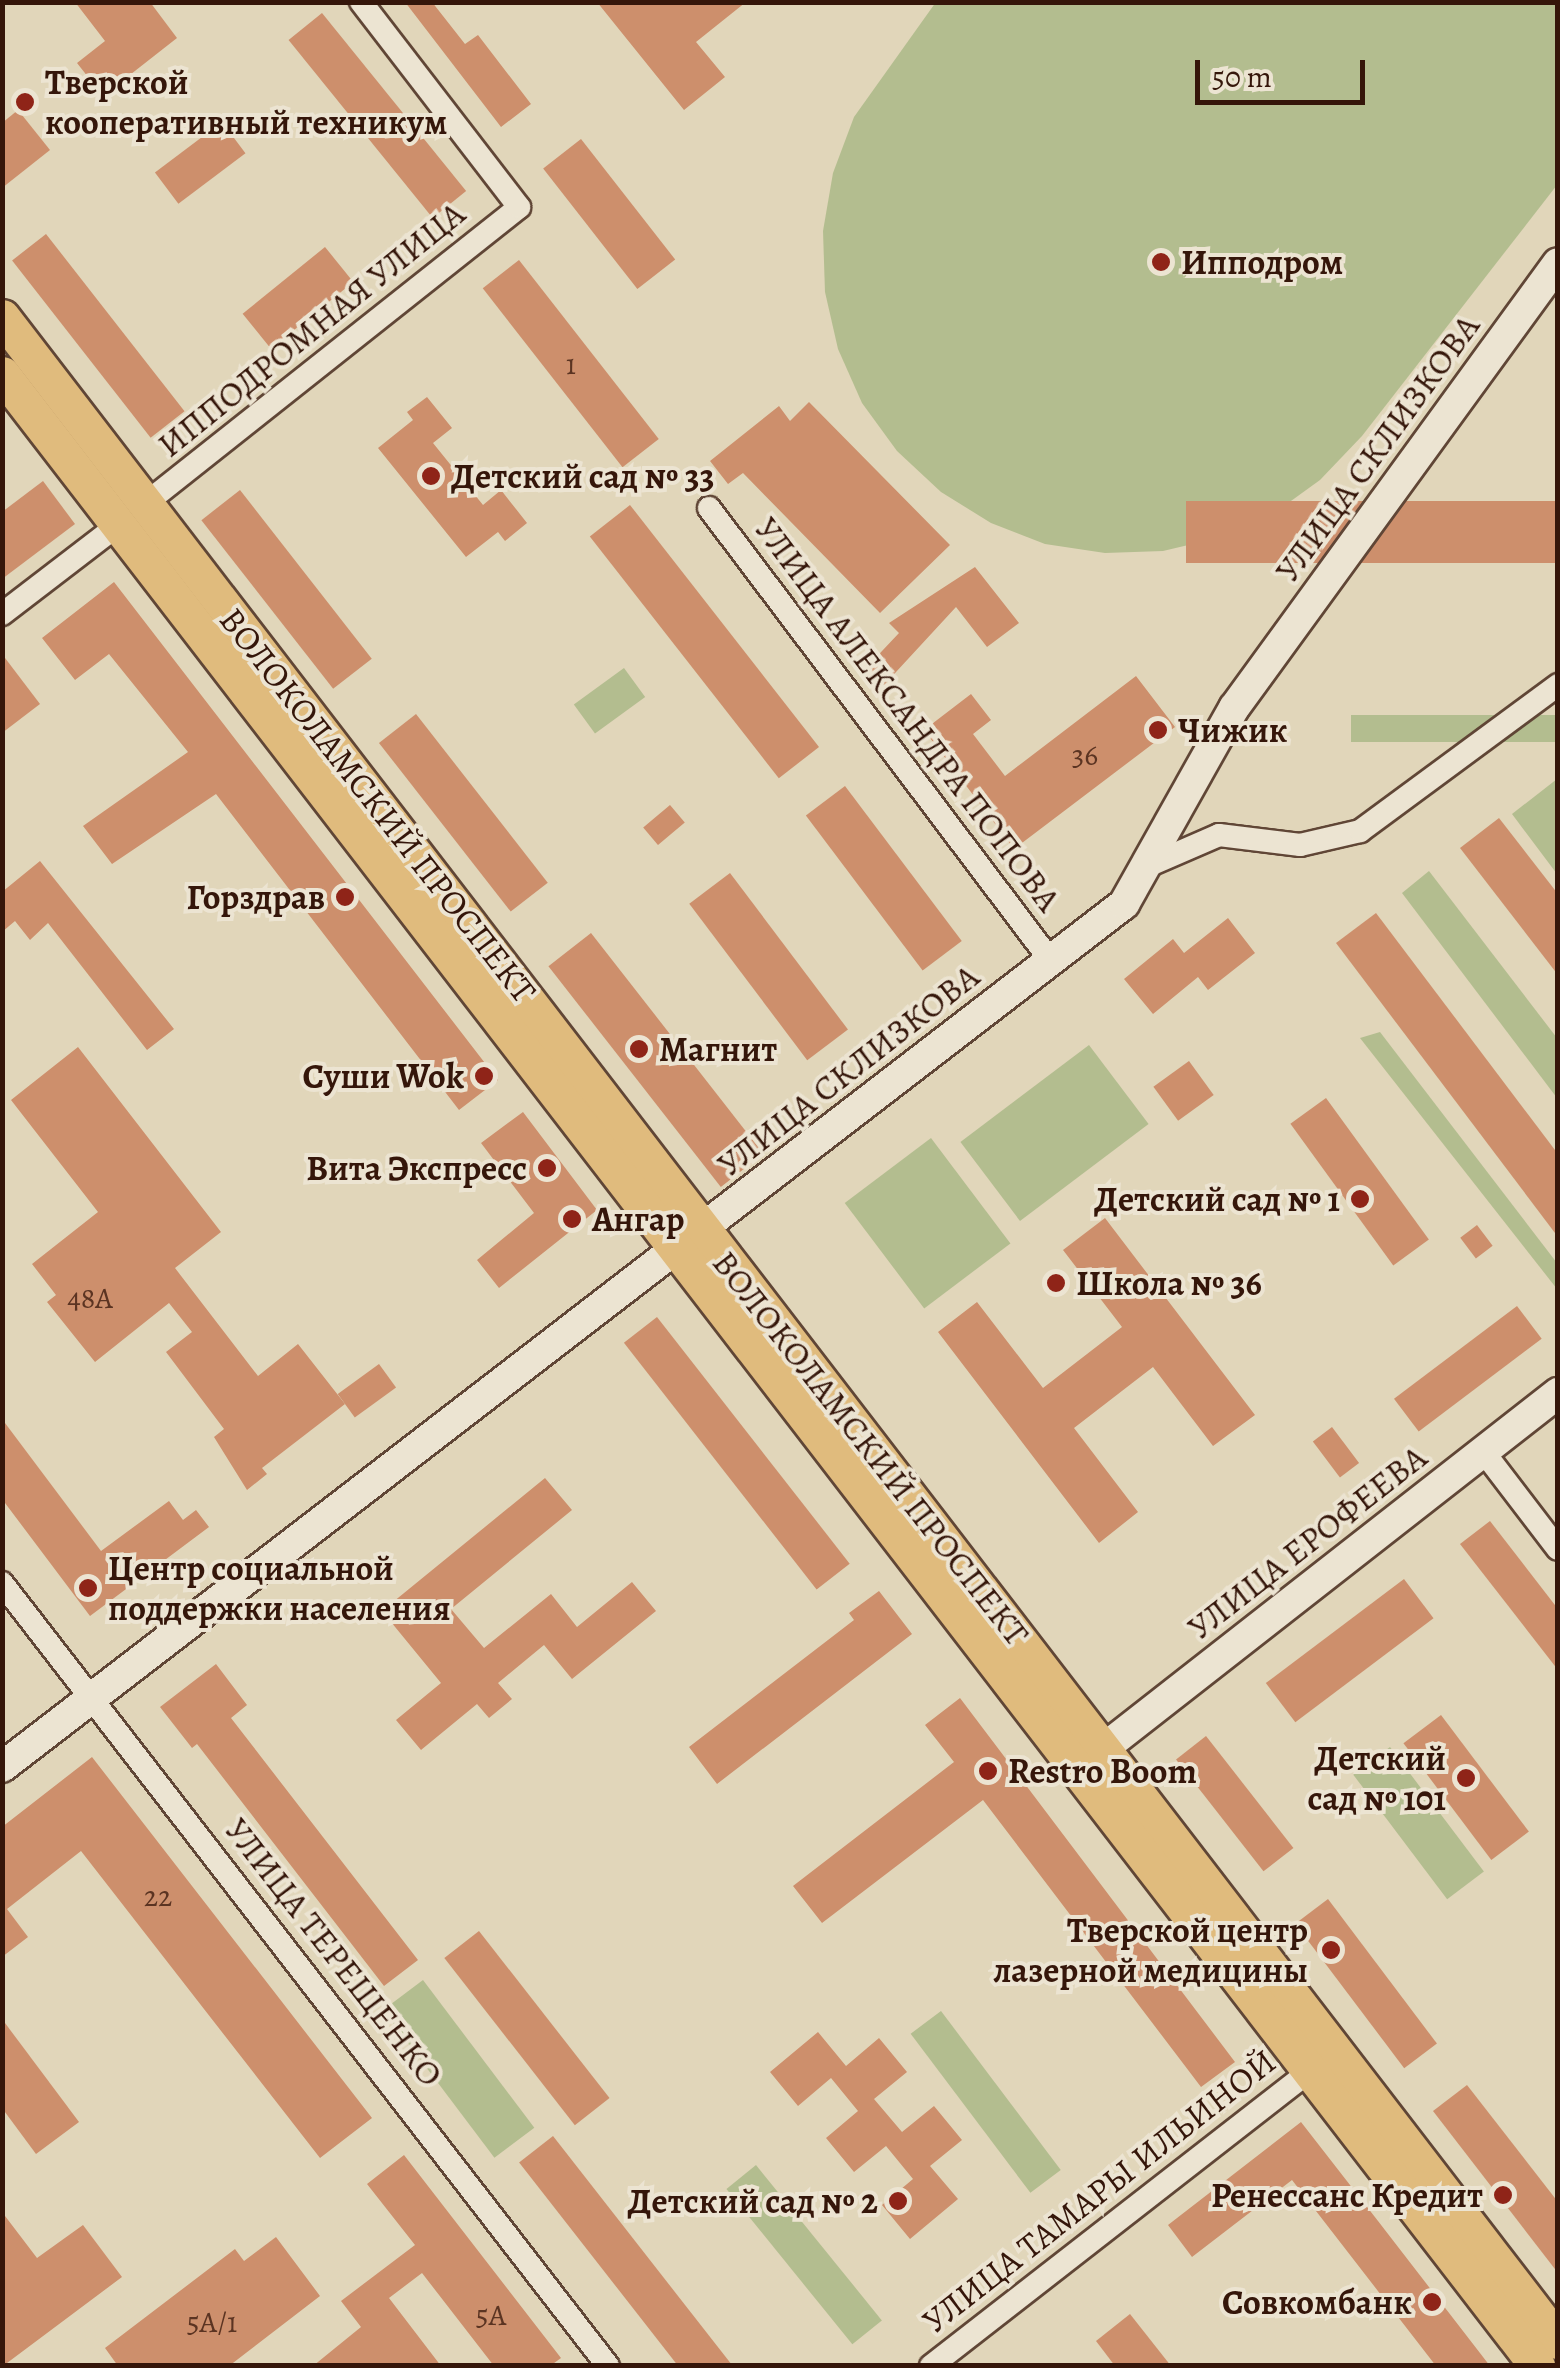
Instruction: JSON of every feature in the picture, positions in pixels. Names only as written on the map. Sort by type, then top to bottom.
[{"type":"main road","name":"ВОЛОКОЛАМСКИЙ ПРОСПЕКТ","points":[[2,317],[132,514],[689,1238],[1310,2071],[1537,2366]]},
{"type":"main road","name":"ВОЛОКОЛАМСКИЙ ПРОСПЕКТ","points":[[2,374],[132,514]]},
{"type":"main road","name":"ВОЛОКОЛАМСКИЙ ПРОСПЕКТ","points":[[689,1238],[1103,1750],[1558,2341]]},
{"type":"street","name":"ИППОДРОМНАЯ УЛИЦА","points":[[2,614],[519,207],[361,2]]},
{"type":"street","name":"УЛИЦА СКЛИЗКОВА","points":[[2,1767],[1124,904],[1150,865],[1234,708],[1558,264]]},
{"type":"street","name":"УЛИЦА АЛЕКСАНДРА ПОПОВА","points":[[709,508],[1051,961]]},
{"type":"street","points":[[1150,865],[1214,836],[1300,845],[1360,831],[1558,685]]},
{"type":"street","name":"УЛИЦА ЕРОФЕЕВА","points":[[1103,1750],[1558,1393]]},
{"type":"street","points":[[1483,1451],[1558,1549]]},
{"type":"street","name":"УЛИЦА ТЕРЕЩЕНКО","points":[[2,1583],[608,2366]]},
{"type":"street","name":"УЛИЦА ТАМАРЫ ИЛЬИНОЙ","points":[[931,2366],[1310,2071]]},
{"type":"green space","name":"Ипподром","points":[[936,2],[1557,3],[1557,185],[1362,436],[1320,480],[1273,514],[1222,537],[1163,551],[1105,553],[1045,544],[991,523],[941,492],[897,451],[862,403],[838,349],[825,292],[823,231],[833,173],[854,117]]},
{"type":"green space","points":[[624,668],[645,697],[595,734],[574,704]]},
{"type":"green space","points":[[1351,715],[1557,715],[1557,742],[1351,742]]},
{"type":"green space","points":[[1557,779],[1557,874],[1512,814]]},
{"type":"green space","points":[[1429,871],[1557,1038],[1557,1098],[1402,893]]},
{"type":"green space","points":[[1380,1032],[1557,1263],[1557,1289],[1360,1038]]},
{"type":"green space","points":[[1089,1045],[1149,1124],[1020,1221],[960,1142]]},
{"type":"green space","points":[[931,1138],[1010,1243],[924,1308],[845,1203]]},
{"type":"green space","points":[[1390,1747],[1484,1872],[1447,1899],[1353,1775]]},
{"type":"green space","points":[[423,1980],[534,2128],[494,2158],[383,2010]]},
{"type":"green space","points":[[941,2011],[1061,2170],[1030,2193],[911,2034]]},
{"type":"green space","points":[[756,2165],[882,2320],[852,2344],[726,2189]]},
{"type":"building","points":[[75,2],[150,2],[177,38],[103,96],[77,63],[105,41]]},
{"type":"building","points":[[405,2],[432,2],[465,44],[478,35],[531,104],[501,127]]},
{"type":"building","points":[[597,2],[746,2],[696,42],[725,77],[684,110]]},
{"type":"building","points":[[322,13],[466,191],[433,218],[289,40]]},
{"type":"building","points":[[18,110],[50,150],[2,188],[2,123]]},
{"type":"building","points":[[222,122],[245,153],[178,204],[155,173]]},
{"type":"building","points":[[581,139],[675,260],[637,289],[543,169]]},
{"type":"building","points":[[46,234],[185,411],[151,438],[12,260]]},
{"type":"building","points":[[325,247],[353,282],[271,349],[243,314]]},
{"type":"building","points":[[519,260],[659,439],[623,467],[483,288]]},
{"type":"building","points":[[427,397],[452,428],[433,443],[483,505],[501,490],[527,523],[505,541],[498,532],[466,557],[378,448],[413,420],[407,412]]},
{"type":"building","points":[[809,402],[950,545],[880,613],[743,473],[728,484],[710,461],[779,406],[790,421]]},
{"type":"building","points":[[43,481],[75,524],[2,579],[2,512]]},
{"type":"building","points":[[240,490],[372,659],[333,689],[201,520]]},
{"type":"building","points":[[1186,501],[1558,501],[1558,563],[1186,563]]},
{"type":"building","points":[[630,505],[819,747],[779,778],[590,536]]},
{"type":"building","points":[[975,567],[1019,623],[987,647],[956,607],[884,685],[866,668],[899,633],[889,623]]},
{"type":"building","points":[[114,582],[498,1080],[459,1110],[216,794],[112,864],[83,826],[188,752],[109,654],[75,680],[42,638]]},
{"type":"building","points":[[2,654],[40,704],[2,733]]},
{"type":"building","points":[[1136,676],[1175,727],[1014,849],[924,730],[971,694],[991,720],[973,734],[1005,776]]},
{"type":"building","points":[[416,714],[548,883],[511,912],[379,743]]},
{"type":"building","points":[[845,786],[962,941],[923,970],[806,815]]},
{"type":"building","points":[[670,805],[685,823],[658,845],[643,827]]},
{"type":"building","points":[[1499,818],[1558,894],[1558,975],[1460,848]]},
{"type":"building","points":[[40,861],[174,1029],[147,1050],[48,923],[30,940],[15,921],[2,932],[2,892]]},
{"type":"building","points":[[730,873],[848,1030],[807,1060],[689,904]]},
{"type":"building","points":[[1376,913],[1558,1154],[1558,1237],[1336,943]]},
{"type":"building","points":[[1228,918],[1255,953],[1208,990],[1198,977],[1153,1014],[1124,979],[1173,939],[1184,953]]},
{"type":"building","points":[[591,933],[763,1154],[721,1187],[548,966]]},
{"type":"building","points":[[78,1047],[221,1232],[175,1268],[258,1376],[298,1344],[345,1404],[262,1468],[267,1474],[247,1490],[214,1437],[224,1429],[166,1352],[192,1332],[169,1303],[95,1362],[47,1302],[56,1295],[32,1264],[98,1212],[11,1100]]},
{"type":"building","points":[[1189,1061],[1214,1095],[1178,1121],[1153,1087]]},
{"type":"building","points":[[1326,1098],[1429,1240],[1393,1265],[1290,1124]]},
{"type":"building","points":[[523,1112],[597,1210],[499,1288],[477,1260],[534,1213],[481,1143]]},
{"type":"building","points":[[1105,1218],[1255,1415],[1213,1446],[1153,1367],[1074,1428],[1138,1512],[1099,1543],[938,1332],[977,1302],[1043,1388],[1122,1327],[1063,1250]]},
{"type":"building","points":[[1477,1225],[1493,1246],[1476,1258],[1460,1238]]},
{"type":"building","points":[[1517,1306],[1542,1339],[1419,1431],[1394,1399]]},
{"type":"building","points":[[657,1317],[850,1564],[817,1590],[624,1343]]},
{"type":"building","points":[[379,1364],[396,1387],[355,1417],[338,1394]]},
{"type":"building","points":[[2,1419],[101,1551],[169,1501],[183,1520],[196,1510],[209,1527],[90,1616],[2,1499]]},
{"type":"building","points":[[1332,1427],[1359,1463],[1340,1477],[1313,1441]]},
{"type":"building","points":[[545,1478],[572,1510],[451,1609],[484,1648],[551,1594],[577,1627],[632,1582],[656,1611],[572,1679],[544,1645],[498,1683],[512,1699],[489,1718],[477,1704],[421,1750],[396,1720],[441,1683],[382,1611]]},
{"type":"building","points":[[1490,1521],[1558,1609],[1558,1670],[1460,1544]]},
{"type":"building","points":[[1404,1579],[1433,1618],[1295,1722],[1266,1683]]},
{"type":"building","points":[[879,1591],[912,1634],[717,1784],[689,1747],[854,1620],[849,1613]]},
{"type":"building","points":[[216,1664],[247,1705],[231,1718],[418,1960],[384,1986],[197,1744],[192,1748],[160,1707]]},
{"type":"building","points":[[960,1698],[1235,2062],[1201,2087],[983,1800],[822,1923],[793,1886],[954,1762],[925,1725]]},
{"type":"building","points":[[1441,1715],[1529,1832],[1491,1860],[1403,1743]]},
{"type":"building","points":[[1206,1736],[1293,1848],[1263,1871],[1176,1759]]},
{"type":"building","points":[[92,1757],[372,2118],[320,2158],[81,1851],[7,1909],[28,1937],[2,1957],[2,1827]]},
{"type":"building","points":[[1328,1899],[1437,2044],[1404,2068],[1295,1924]]},
{"type":"building","points":[[479,1931],[610,2098],[575,2125],[444,1958]]},
{"type":"building","points":[[2,2019],[79,2122],[36,2154],[2,2108]]},
{"type":"building","points":[[818,2032],[846,2066],[879,2038],[907,2072],[874,2099],[902,2132],[934,2106],[962,2140],[930,2166],[958,2199],[910,2239],[882,2205],[913,2179],[886,2146],[854,2172],[826,2138],[858,2111],[831,2078],[798,2106],[770,2072]]},
{"type":"building","points":[[1467,2085],[1558,2202],[1558,2273],[1433,2111]]},
{"type":"building","points":[[1301,2122],[1490,2366],[1436,2366],[1292,2180],[1192,2257],[1168,2225]]},
{"type":"building","points":[[553,2136],[733,2366],[678,2366],[519,2162]]},
{"type":"building","points":[[404,2155],[561,2358],[550,2366],[494,2366],[422,2273],[389,2298],[441,2366],[313,2366],[361,2327],[341,2301],[415,2245],[367,2184]]},
{"type":"building","points":[[2,2212],[37,2258],[83,2225],[122,2277],[3,2366]]},
{"type":"building","points":[[276,2237],[320,2296],[229,2366],[118,2366],[105,2348],[235,2249],[244,2261]]},
{"type":"building","points":[[1130,2314],[1171,2366],[1115,2366],[1096,2341]]},
{"type":"place","name":"Тверской кооперативный техникум","points":[[25,102]]},
{"type":"place","name":"Ипподром","points":[[1161,262]]},
{"type":"place","name":"Детский сад № 33","points":[[431,476]]},
{"type":"place","name":"Чижик","points":[[1158,730]]},
{"type":"place","name":"Горздрав","points":[[345,897]]},
{"type":"place","name":"Магнит","points":[[639,1049]]},
{"type":"place","name":"Суши Wok","points":[[484,1076]]},
{"type":"place","name":"Вита Экспресс","points":[[547,1168]]},
{"type":"place","name":"Детский сад № 1","points":[[1360,1199]]},
{"type":"place","name":"Ангар","points":[[572,1219]]},
{"type":"place","name":"Школа № 36","points":[[1056,1283]]},
{"type":"place","name":"Центр социальной поддержки населения","points":[[88,1588]]},
{"type":"place","name":"Restro Boom","points":[[988,1771]]},
{"type":"place","name":"Детский сад № 101","points":[[1466,1778]]},
{"type":"place","name":"Тверской центр лазерной медицины","points":[[1331,1950]]},
{"type":"place","name":"Ренессанс Кредит","points":[[1503,2195]]},
{"type":"place","name":"Детский сад № 2","points":[[898,2201]]},
{"type":"place","name":"Совкомбанк","points":[[1432,2302]]}]
